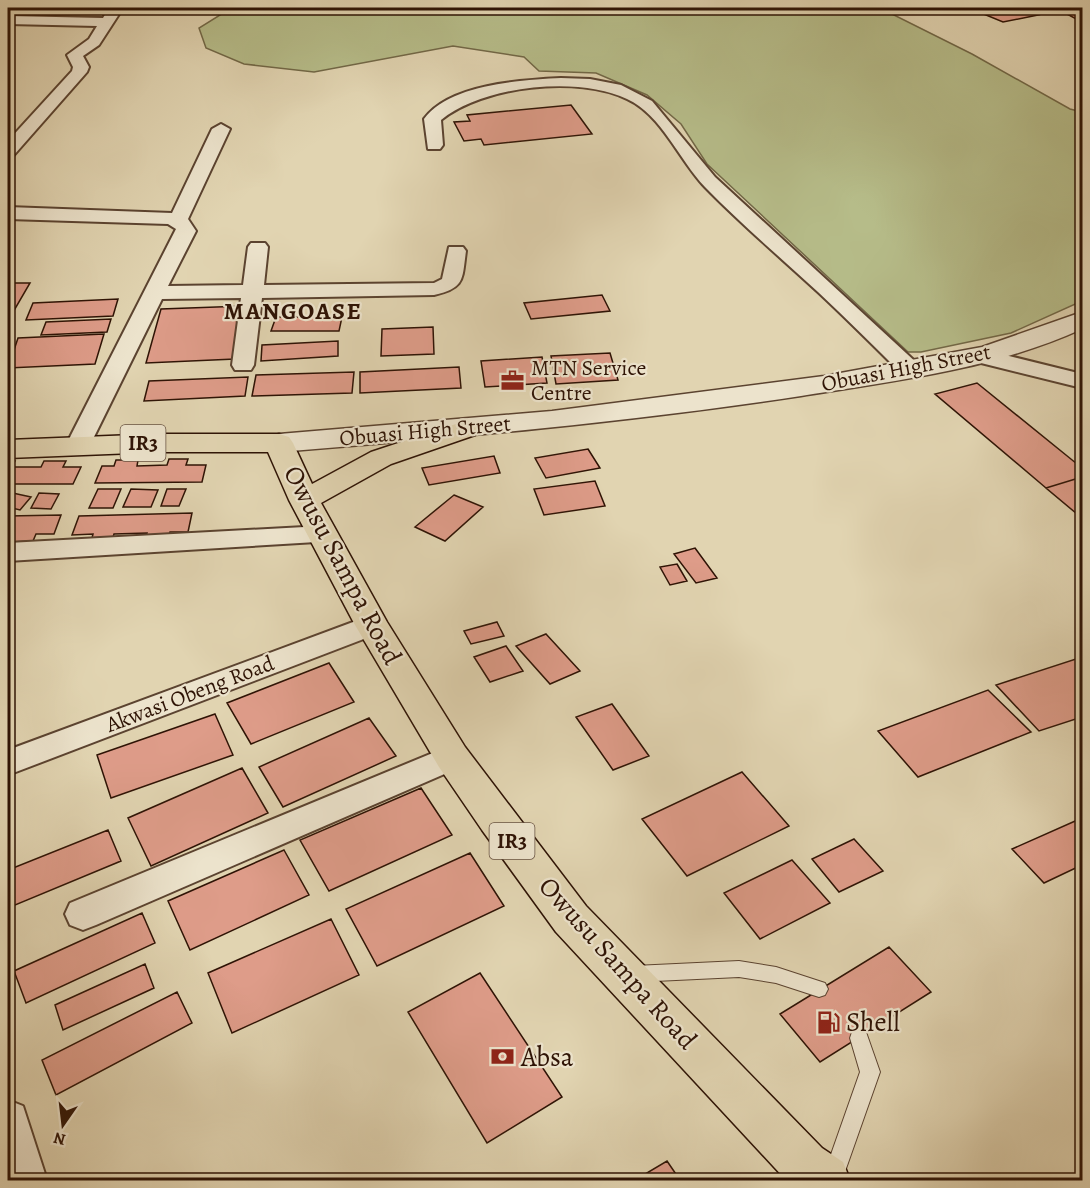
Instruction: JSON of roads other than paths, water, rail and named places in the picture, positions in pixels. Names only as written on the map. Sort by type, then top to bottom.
[{"type":"main road","points":[[304,500],[381,458],[465,429]]},
{"type":"main road","name":"Obuasi High Street","points":[[8,448],[279,443]]},
{"type":"main road","name":"Owusu Sampa Road","points":[[279,443],[304,500],[372,625],[452,757],[571,919],[805,1165],[825,1180]]},
{"type":"street","points":[[8,152],[79,72],[81,67],[75,55],[93,42],[116,8]]},
{"type":"street","points":[[8,20],[107,22]]},
{"type":"street","points":[[434,145],[432,118],[439,111],[460,99],[532,85],[568,83],[599,84],[626,92],[645,104],[708,180],[911,370]]},
{"type":"street","points":[[178,220],[221,129]]},
{"type":"street","points":[[8,213],[178,220],[183,223],[186,231],[78,445]]},
{"type":"street","points":[[243,365],[258,248]]},
{"type":"street","points":[[155,293],[434,289],[447,286],[452,280],[456,251]]},
{"type":"street","name":"Obuasi High Street","points":[[279,443],[465,429],[711,402],[911,370],[981,356],[1025,344],[1083,320]]},
{"type":"street","points":[[981,356],[1083,381]]},
{"type":"street","points":[[8,552],[323,535]]},
{"type":"street","name":"Akwasi Obeng Road","points":[[8,764],[372,625]]},
{"type":"street","points":[[83,914],[452,757]]},
{"type":"street","points":[[8,1120],[26,1180]]},
{"type":"lane","points":[[624,974],[739,969],[776,975],[819,989]]},
{"type":"lane","points":[[832,1180],[870,1072],[859,1038]]},
{"type":"place","name":"MTN Service Centre","points":[[513,381]]},
{"type":"place","name":"Shell","points":[[828,1022]]},
{"type":"place","name":"Absa","points":[[503,1057]]},
{"type":"district","name":"MANGOASE","points":[[293,311]]}]
